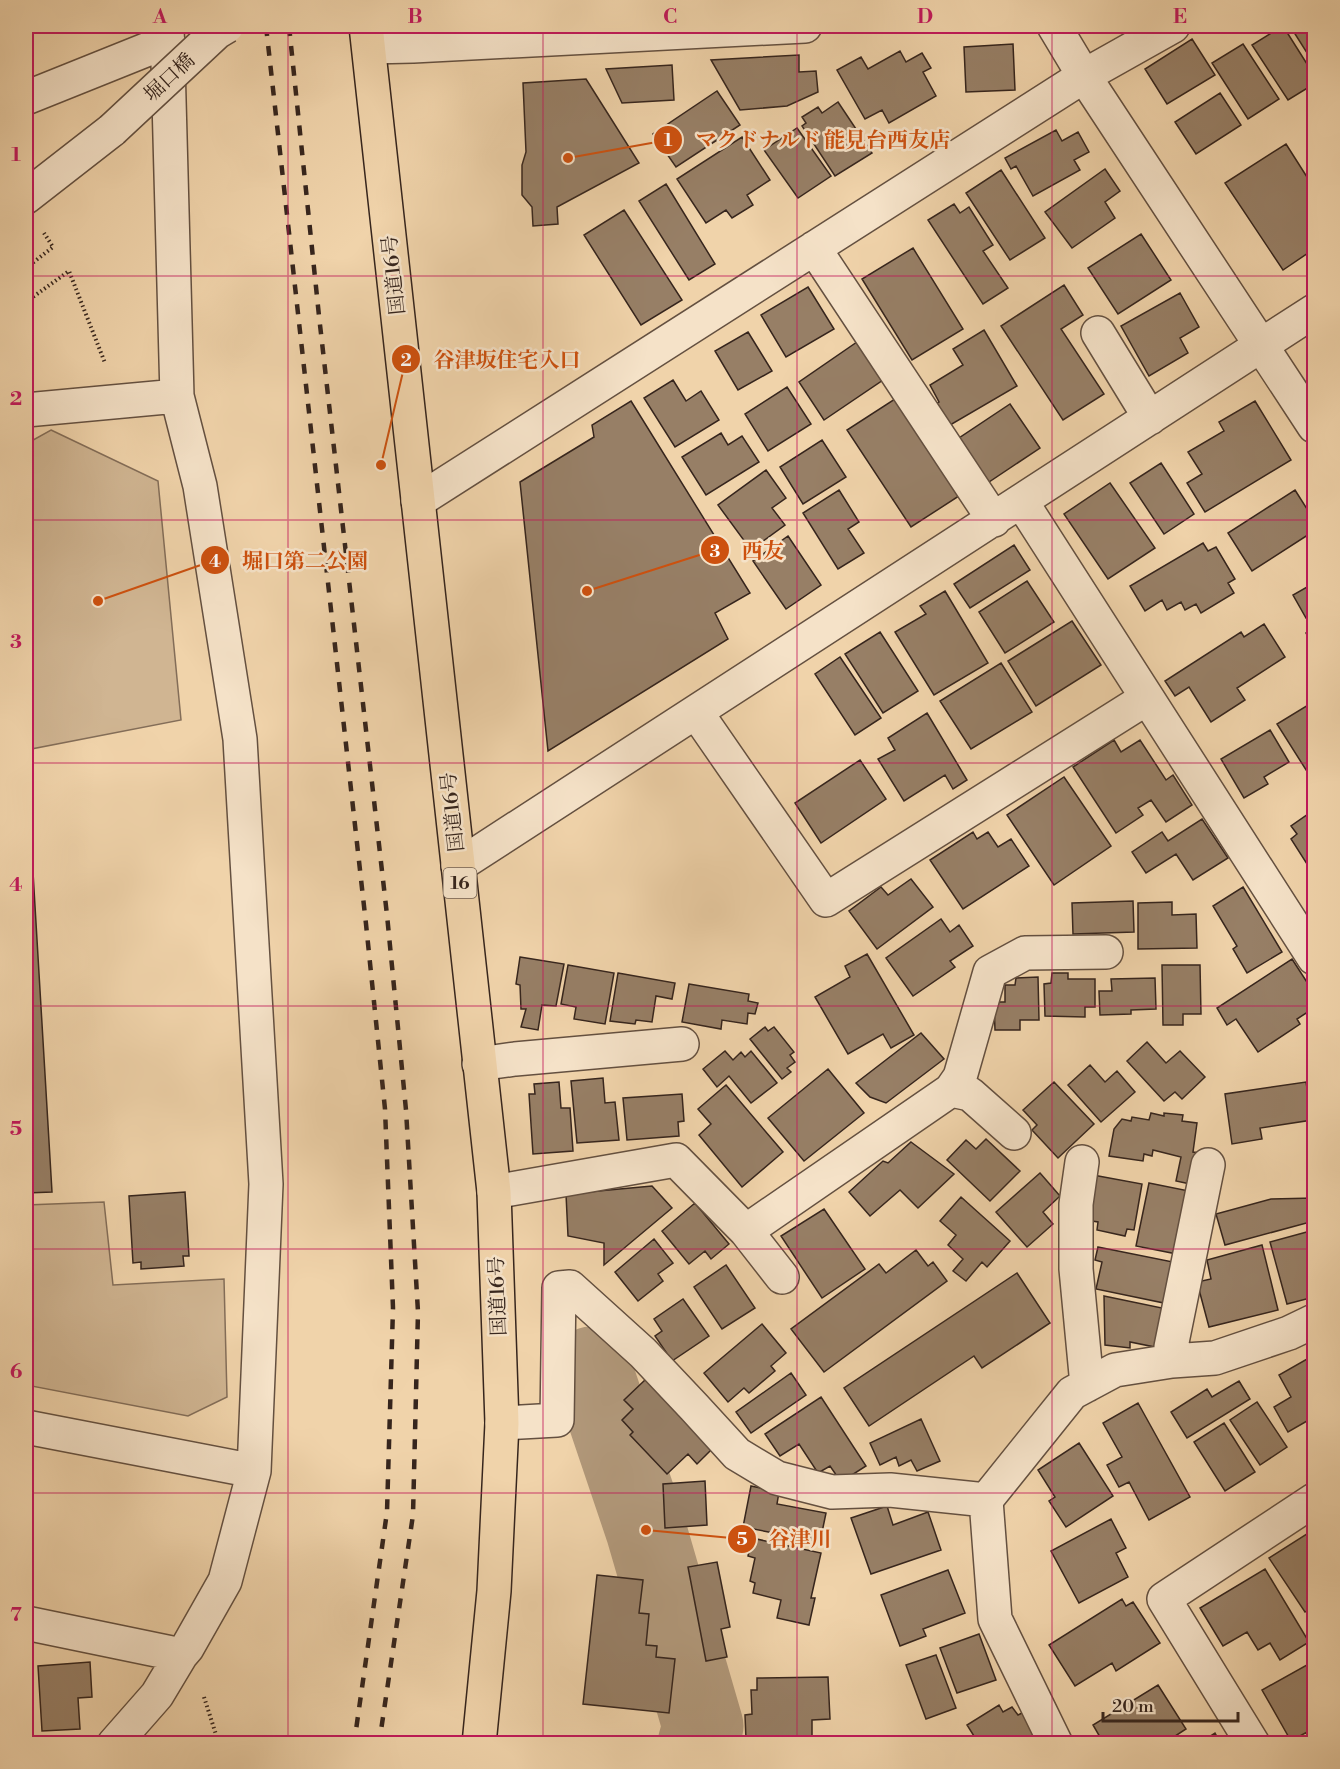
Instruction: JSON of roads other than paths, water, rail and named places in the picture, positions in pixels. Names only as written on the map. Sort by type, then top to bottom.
[{"type":"highway","name":"国道16号","points":[[368,36],[494,1192],[502,1424],[494,1591],[479,1743]]},
{"type":"street","name":"堀口橋","points":[[26,197],[112,130],[227,26]]},
{"type":"street","points":[[368,36],[413,46],[806,26]]},
{"type":"street","points":[[1054,26],[1084,76],[1314,426]]},
{"type":"street","points":[[418,501],[1084,76],[1173,26]]},
{"type":"street","points":[[26,98],[167,33],[177,396],[200,486],[240,739],[266,1184],[254,1471],[225,1581],[157,1695],[114,1743]]},
{"type":"street","points":[[814,248],[994,520]]},
{"type":"street","points":[[458,867],[1314,311]]},
{"type":"street","points":[[1098,333],[1150,418]]},
{"type":"street","points":[[26,410],[177,396]]},
{"type":"street","points":[[1021,501],[1314,958]]},
{"type":"street","points":[[696,712],[826,900],[1147,698]]},
{"type":"street","points":[[746,1232],[951,1090],[960,1077],[990,972],[1025,953],[1106,952]]},
{"type":"street","points":[[480,1064],[682,1044]]},
{"type":"street","points":[[951,1090],[970,1094],[1014,1133]]},
{"type":"street","points":[[494,1192],[676,1160],[746,1232],[782,1277]]},
{"type":"street","points":[[1082,1162],[1076,1204],[1076,1269],[1087,1384]]},
{"type":"street","points":[[1172,1361],[1171,1347],[1208,1165]]},
{"type":"street","points":[[502,1424],[557,1420],[559,1288],[570,1287],[643,1353],[737,1454],[777,1478],[832,1492],[890,1490],[986,1500]]},
{"type":"street","points":[[1056,1743],[995,1618],[986,1500],[1072,1393],[1087,1384],[1114,1370],[1172,1361],[1215,1358],[1289,1333],[1314,1321]]},
{"type":"street","points":[[26,1427],[254,1471]]},
{"type":"street","points":[[1253,1743],[1164,1599],[1314,1500]]},
{"type":"street","points":[[26,1623],[181,1654]]},
{"type":"waterway","points":[[591,1367],[646,1530],[703,1726],[698,1744]]},
{"type":"railway","points":[[266,26],[385,1109],[393,1308],[387,1512],[354,1744]]},
{"type":"railway","points":[[289,26],[319,316],[387,915],[406,1110],[418,1312],[413,1515],[379,1744]]},
{"type":"place","name":"マクドナルド 能見台西友店","points":[[568,158]]},
{"type":"place","name":"谷津坂住宅入口","points":[[381,465]]},
{"type":"place","name":"西友","points":[[587,591]]},
{"type":"place","name":"堀口第二公園","points":[[98,601]]},
{"type":"place","name":"谷津川","points":[[646,1530]]}]
